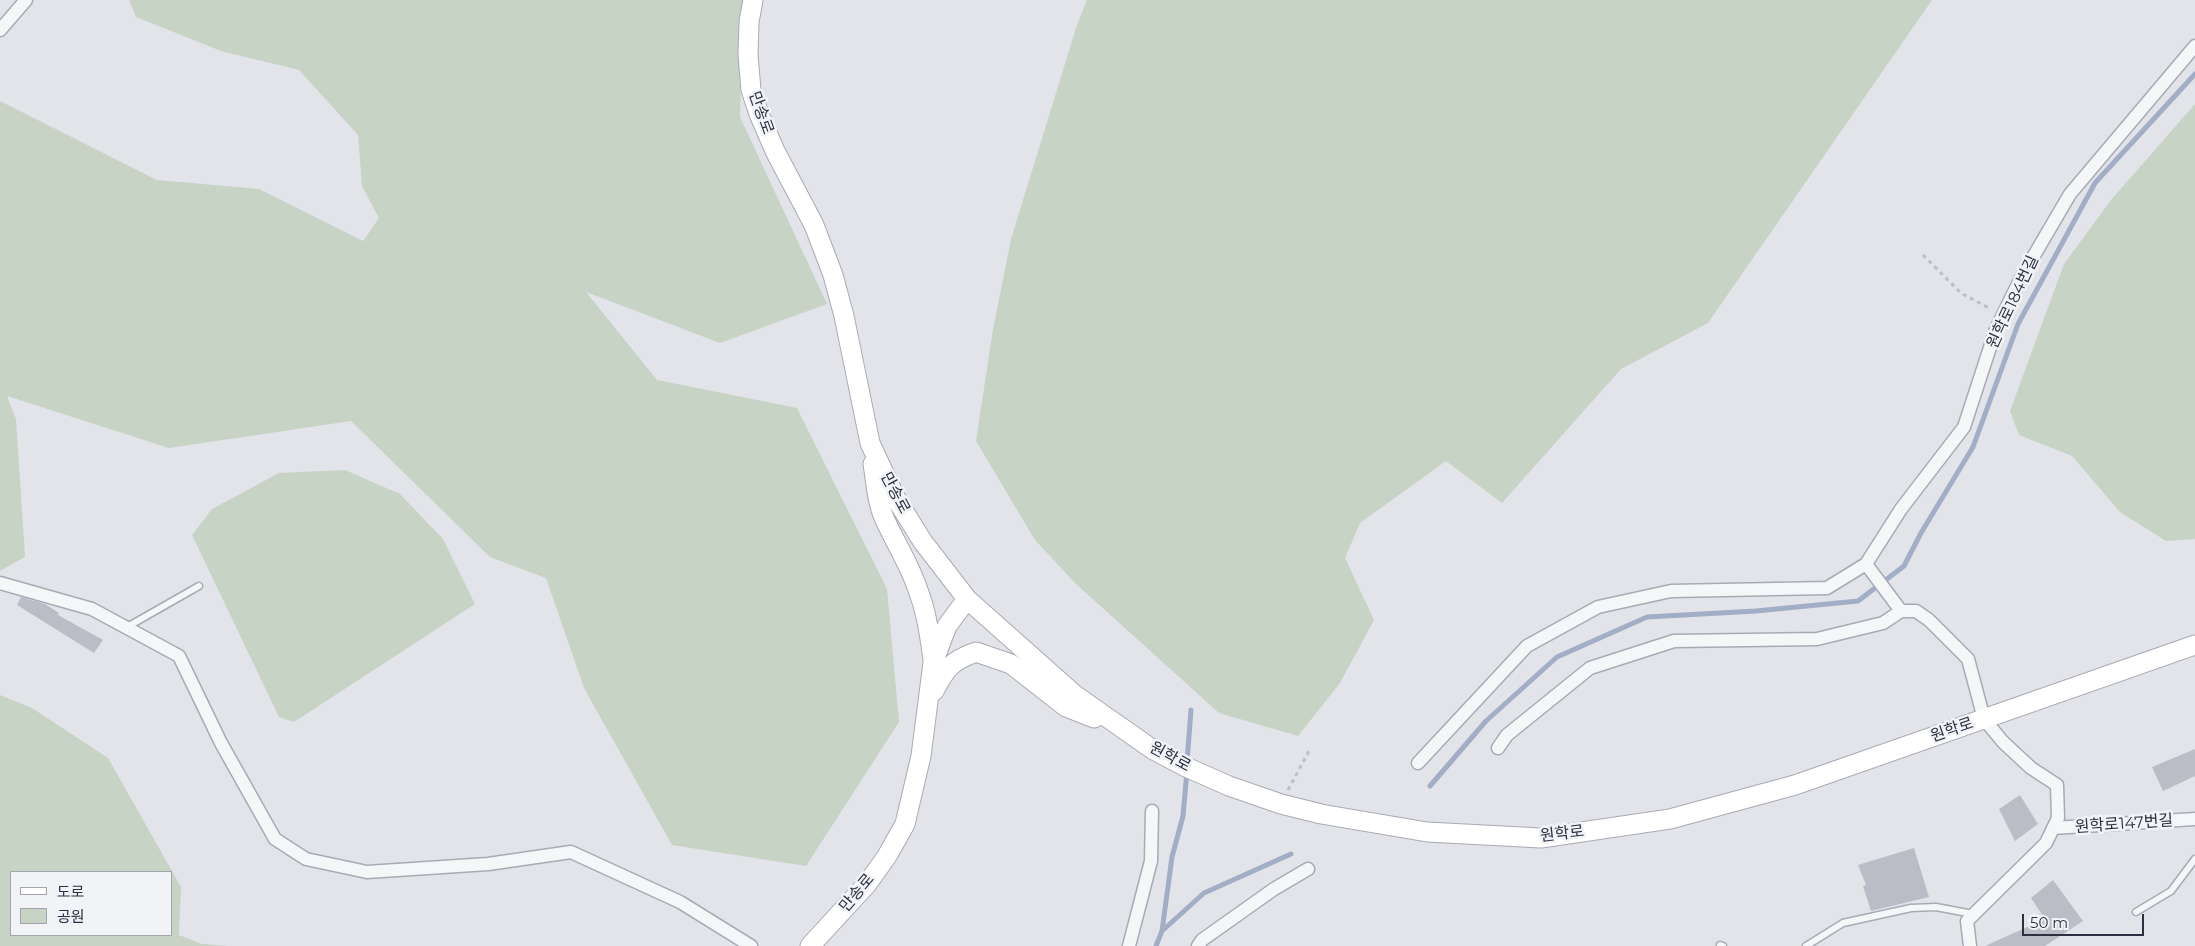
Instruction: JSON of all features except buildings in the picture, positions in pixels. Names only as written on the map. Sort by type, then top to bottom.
[{"type":"street","points":[[0,30],[26,0]]},
{"type":"street","name":"만송로","points":[[753,0],[749,22],[748,56],[751,90],[775,151],[814,225],[833,275],[844,316],[870,443],[895,497],[923,542],[967,599],[947,626],[934,663],[914,792],[905,824],[887,856],[867,884],[810,946]]},
{"type":"street","name":"원학로184번길","points":[[1870,569],[1902,509],[1964,427],[1996,329],[2022,276],[2070,194],[2195,46]]},
{"type":"street","points":[[870,443],[878,497],[884,518],[906,559],[920,594],[930,634],[934,663]]},
{"type":"street","points":[[1418,763],[1527,646],[1598,607],[1670,591],[1828,588],[1870,569],[1901,610]]},
{"type":"street","points":[[0,583],[92,609],[179,656],[220,743],[275,839],[306,859],[368,872],[488,864],[571,852],[680,902],[751,946]]},
{"type":"street","name":"원학로","points":[[967,599],[1075,695],[1124,730],[1152,749],[1186,768],[1229,786],[1281,804],[1321,814],[1427,832],[1541,838],[1670,818],[1795,785],[2195,645]]},
{"type":"street","points":[[1498,748],[1507,735],[1590,668],[1674,641],[1816,639],[1883,623],[1901,610],[1916,611],[1930,620],[1968,659],[1984,719]]},
{"type":"street","points":[[929,701],[946,669],[958,658],[976,652],[1011,664],[1066,707],[1124,730]]},
{"type":"street","name":"원학로147번길","points":[[1974,914],[2046,843],[2058,818],[2057,785],[2031,768],[2003,742],[1984,719]]},
{"type":"street","points":[[1128,946],[1151,862],[1152,811]]},
{"type":"street","name":"원학로147번길","points":[[2053,828],[2195,819]]},
{"type":"street","points":[[1198,946],[1202,940],[1274,889],[1308,869]]},
{"type":"street","points":[[1970,946],[1967,921],[1974,914]]},
{"type":"lane","points":[[126,627],[199,586]]},
{"type":"lane","points":[[2136,912],[2171,891],[2195,859]]},
{"type":"lane","points":[[1806,946],[1844,923],[1911,908],[1936,907],[1974,914]]},
{"type":"path","points":[[1923,255],[1961,293],[2003,315]]},
{"type":"path","points":[[1281,804],[1309,751]]},
{"type":"green space","points":[[129,0],[743,0],[740,117],[827,304],[720,343],[586,292],[657,380],[797,408],[887,589],[899,722],[806,866],[672,845],[584,688],[546,578],[490,557],[351,421],[169,448],[7,396],[16,419],[25,557],[0,571],[0,101],[157,180],[259,189],[363,241],[379,218],[362,186],[358,135],[299,70],[221,51],[136,17]]},
{"type":"green space","points":[[1087,0],[1932,0],[1708,323],[1621,369],[1502,503],[1446,461],[1360,523],[1345,558],[1374,620],[1340,683],[1298,736],[1219,713],[1075,583],[1035,540],[976,441],[993,329],[1011,239],[1076,28]]},
{"type":"green space","points":[[2195,104],[2195,539],[2166,541],[2120,512],[2072,456],[2019,435],[2010,411],[2064,264],[2111,200]]},
{"type":"green space","points":[[345,470],[400,494],[443,539],[475,604],[294,722],[279,717],[192,535],[212,509],[279,473]]},
{"type":"green space","points":[[0,695],[32,708],[108,758],[172,871],[10,871],[10,936],[172,936],[172,871],[181,887],[179,935],[202,944],[228,946],[0,946]]},
{"type":"waterway","points":[[1430,786],[1486,721],[1557,657],[1647,617],[1756,611],[1858,601],[1904,566],[1921,533],[1973,447],[2018,324],[2095,183],[2195,74]]},
{"type":"waterway","points":[[1187,762],[1191,710]]},
{"type":"waterway","points":[[1162,931],[1172,857],[1183,816],[1187,771]]},
{"type":"waterway","points":[[1156,946],[1162,931],[1204,893],[1291,854]]}]
